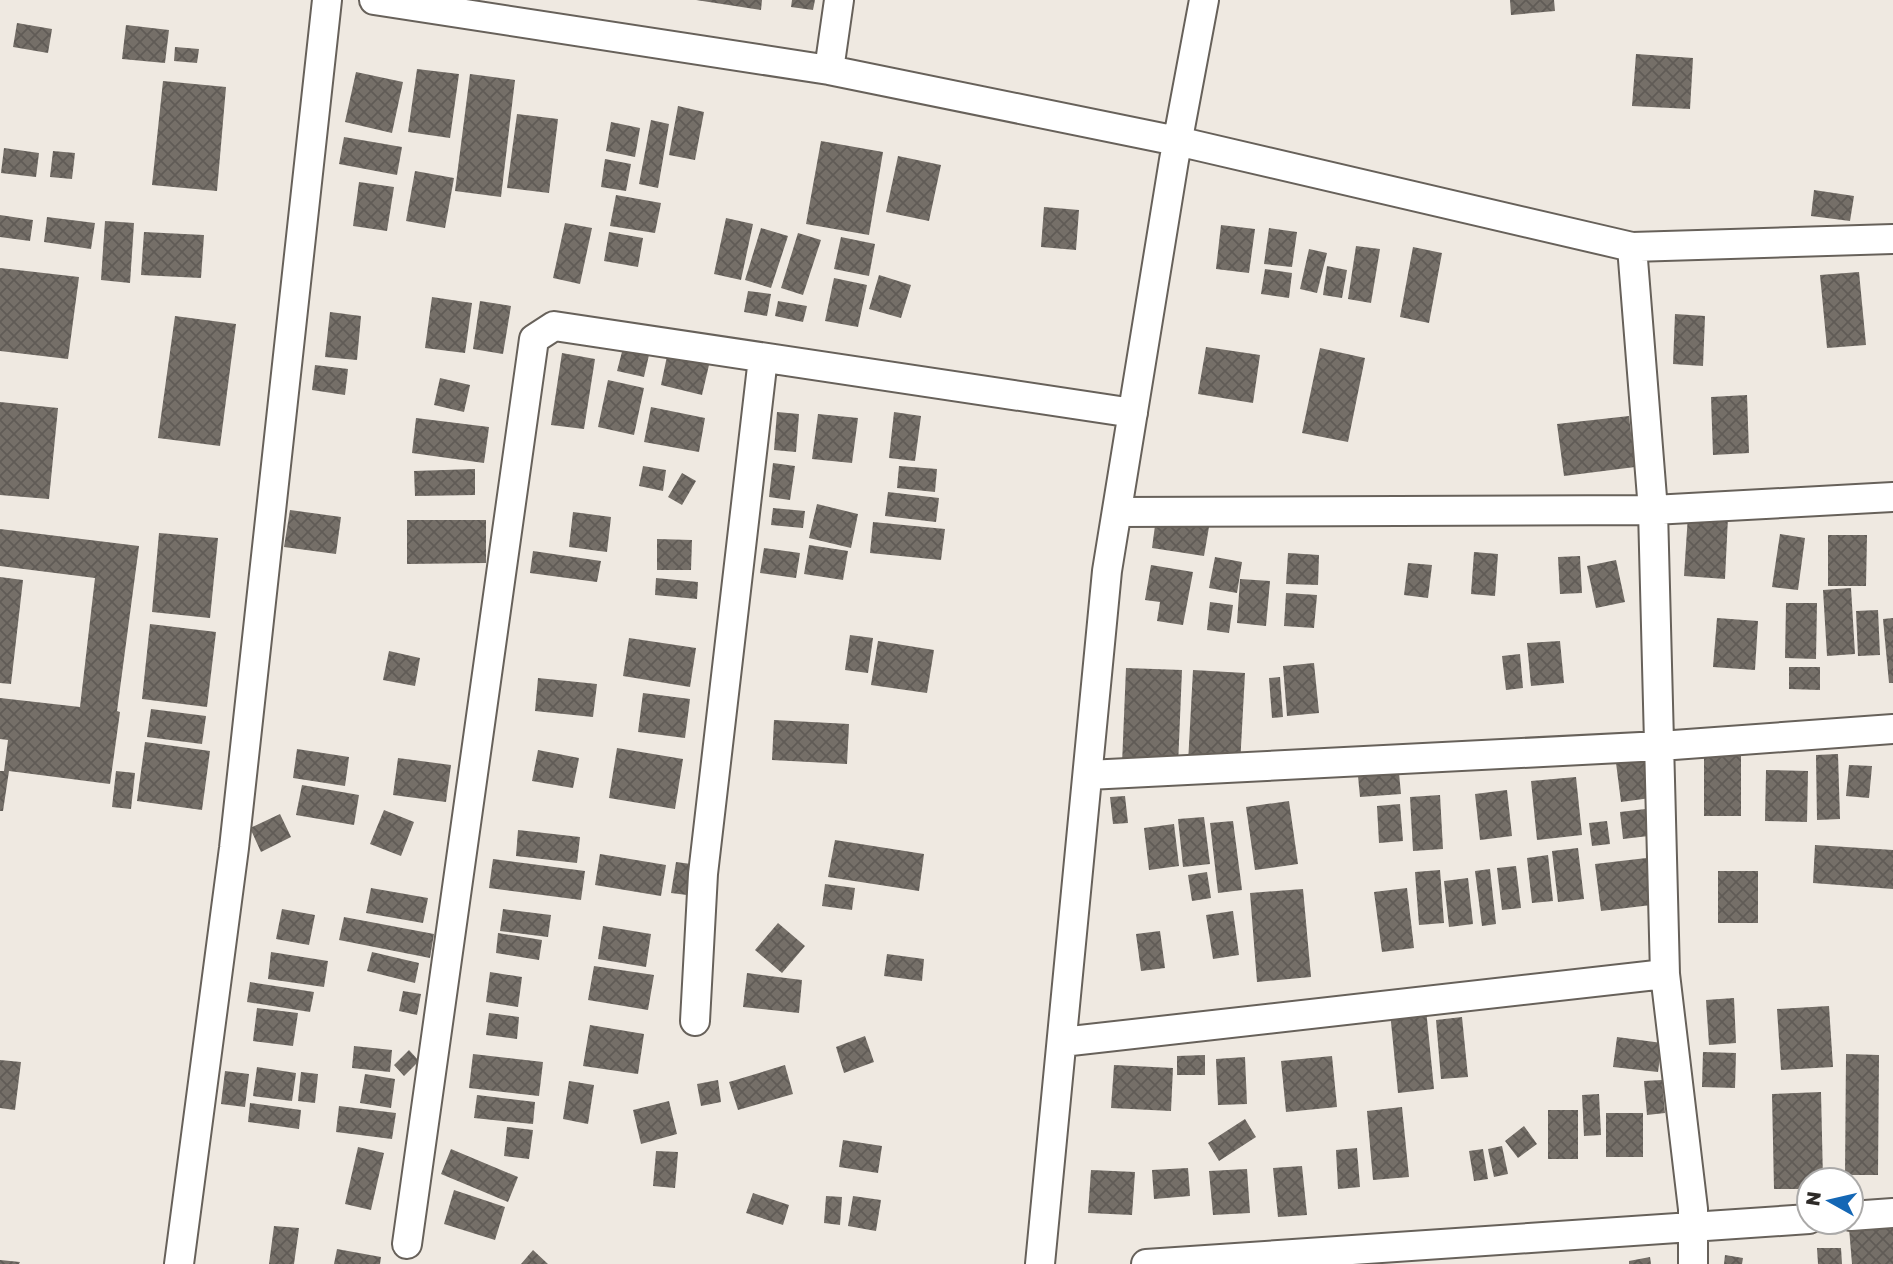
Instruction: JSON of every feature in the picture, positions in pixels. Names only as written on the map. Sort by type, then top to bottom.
[{"type":"street","points":[[179,1264],[234,848],[327,0]]},
{"type":"street","points":[[374,0],[830,70],[1177,141],[1632,247],[1893,239]]},
{"type":"street","points":[[830,70],[839,0]]},
{"type":"street","points":[[1040,1264],[1107,571],[1177,141],[1204,0]]},
{"type":"street","points":[[1632,247],[1653,510],[1665,974],[1693,1209],[1693,1264]]},
{"type":"street","points":[[407,1244],[534,339],[554,326],[1133,413]]},
{"type":"street","points":[[695,1021],[703,874],[762,358]]},
{"type":"street","points":[[1117,512],[1653,510],[1893,498]]},
{"type":"street","points":[[1088,775],[1660,746],[1893,729]]},
{"type":"street","points":[[1062,1042],[1665,974]]},
{"type":"street","points":[[1865,1215],[1893,1213]]},
{"type":"street","points":[[1146,1264],[1795,1220]]},
{"type":"building","points":[[696,0],[762,0],[761,10]]},
{"type":"building","points":[[792,0],[815,0],[813,10],[791,7]]},
{"type":"building","points":[[1510,0],[1554,0],[1555,11],[1511,15]]},
{"type":"building","points":[[17,23],[52,29],[48,53],[13,47]]},
{"type":"building","points":[[126,25],[169,30],[165,63],[122,59]]},
{"type":"building","points":[[175,47],[199,49],[197,63],[174,61]]},
{"type":"building","points":[[1636,54],[1693,58],[1690,109],[1632,106]]},
{"type":"building","points":[[417,69],[459,74],[450,138],[408,132]]},
{"type":"building","points":[[356,72],[403,82],[392,133],[345,122]]},
{"type":"building","points":[[470,74],[515,80],[501,197],[455,191]]},
{"type":"building","points":[[163,81],[226,87],[217,191],[152,185]]},
{"type":"building","points":[[678,106],[704,112],[695,160],[669,155]]},
{"type":"building","points":[[517,114],[558,119],[549,193],[507,188]]},
{"type":"building","points":[[651,120],[669,124],[658,188],[639,184]]},
{"type":"building","points":[[611,122],[640,128],[635,157],[606,151]]},
{"type":"building","points":[[344,137],[402,147],[397,175],[339,164]]},
{"type":"building","points":[[821,141],[883,152],[869,235],[806,224]]},
{"type":"building","points":[[4,148],[39,153],[36,177],[1,173]]},
{"type":"building","points":[[53,151],[75,153],[72,179],[50,177]]},
{"type":"building","points":[[898,156],[941,165],[929,221],[886,212]]},
{"type":"building","points":[[605,159],[631,164],[626,191],[601,187]]},
{"type":"building","points":[[415,171],[454,178],[445,228],[406,221]]},
{"type":"building","points":[[359,182],[394,187],[387,231],[353,226]]},
{"type":"building","points":[[1814,190],[1854,196],[1850,221],[1811,216]]},
{"type":"building","points":[[616,195],[661,203],[655,233],[610,226]]},
{"type":"building","points":[[1044,207],[1079,210],[1076,250],[1041,247]]},
{"type":"building","points":[[0,215],[33,220],[30,241],[0,237]]},
{"type":"building","points":[[47,217],[95,223],[91,249],[44,242]]},
{"type":"building","points":[[726,218],[753,224],[741,280],[714,274]]},
{"type":"building","points":[[105,221],[134,223],[130,283],[101,280]]},
{"type":"building","points":[[565,223],[592,228],[580,284],[553,278]]},
{"type":"building","points":[[1221,225],[1255,229],[1249,273],[1216,269]]},
{"type":"building","points":[[761,228],[788,236],[771,288],[745,280]]},
{"type":"building","points":[[1269,228],[1297,232],[1292,267],[1264,264]]},
{"type":"building","points":[[144,232],[204,235],[201,278],[141,275]]},
{"type":"building","points":[[609,232],[643,238],[638,267],[604,261]]},
{"type":"building","points":[[798,233],[821,240],[803,295],[781,288]]},
{"type":"building","points":[[841,237],[875,244],[869,276],[834,269]]},
{"type":"building","points":[[1356,246],[1380,249],[1371,303],[1348,299]]},
{"type":"building","points":[[1413,247],[1442,253],[1429,323],[1400,317]]},
{"type":"building","points":[[1309,249],[1327,253],[1317,293],[1300,289]]},
{"type":"building","points":[[1327,266],[1347,270],[1342,298],[1323,295]]},
{"type":"building","points":[[0,268],[79,277],[68,359],[0,351]]},
{"type":"building","points":[[1265,269],[1292,273],[1289,298],[1261,294]]},
{"type":"building","points":[[1859,272],[1866,345],[1827,348],[1820,275]]},
{"type":"building","points":[[879,275],[911,285],[901,318],[869,309]]},
{"type":"building","points":[[834,278],[867,285],[858,327],[825,321]]},
{"type":"building","points":[[748,291],[771,294],[767,316],[744,312]]},
{"type":"building","points":[[432,297],[472,303],[465,353],[425,348]]},
{"type":"building","points":[[480,301],[511,306],[503,354],[473,349]]},
{"type":"building","points":[[778,301],[807,306],[803,322],[775,316]]},
{"type":"building","points":[[330,312],[361,316],[357,360],[325,357]]},
{"type":"building","points":[[1675,314],[1705,316],[1703,366],[1673,364]]},
{"type":"building","points":[[175,316],[236,324],[220,446],[158,438]]},
{"type":"building","points":[[1206,347],[1260,355],[1253,403],[1198,394]]},
{"type":"building","points":[[623,348],[649,355],[644,377],[617,371]]},
{"type":"building","points":[[1320,348],[1365,358],[1348,442],[1302,433]]},
{"type":"building","points":[[562,353],[595,359],[584,429],[551,425]]},
{"type":"building","points":[[667,356],[709,365],[702,395],[661,385]]},
{"type":"building","points":[[315,365],[348,369],[345,395],[312,390]]},
{"type":"building","points":[[440,378],[470,385],[464,412],[434,405]]},
{"type":"building","points":[[608,380],[644,388],[634,435],[598,427]]},
{"type":"building","points":[[1747,395],[1749,453],[1713,455],[1711,397]]},
{"type":"building","points":[[0,402],[58,408],[49,499],[0,495]]},
{"type":"building","points":[[651,407],[705,418],[699,452],[644,442]]},
{"type":"building","points":[[777,412],[799,414],[796,452],[774,450]]},
{"type":"building","points":[[894,412],[921,416],[915,461],[889,458]]},
{"type":"building","points":[[818,414],[858,418],[852,463],[812,459]]},
{"type":"building","points":[[1629,416],[1635,467],[1564,476],[1557,424]]},
{"type":"building","points":[[416,418],[489,427],[484,463],[412,453]]},
{"type":"building","points":[[773,463],[795,466],[790,500],[769,497]]},
{"type":"building","points":[[643,466],[666,470],[663,491],[639,486]]},
{"type":"building","points":[[899,466],[937,469],[935,492],[897,488]]},
{"type":"building","points":[[475,469],[475,495],[415,496],[414,471]]},
{"type":"building","points":[[682,473],[696,481],[682,505],[668,497]]},
{"type":"building","points":[[888,492],[939,498],[936,522],[885,516]]},
{"type":"building","points":[[817,504],[858,514],[851,548],[809,538]]},
{"type":"building","points":[[773,508],[805,511],[803,528],[771,525]]},
{"type":"building","points":[[290,510],[341,517],[336,554],[284,547]]},
{"type":"building","points":[[573,512],[611,517],[607,552],[569,547]]},
{"type":"building","points":[[1688,515],[1728,517],[1725,579],[1684,576]]},
{"type":"building","points":[[1156,518],[1209,527],[1204,556],[1152,548]]},
{"type":"building","points":[[407,520],[486,520],[486,563],[407,564]]},
{"type":"building","points":[[873,522],[945,529],[941,560],[870,553]]},
{"type":"building","points":[[0,529],[139,546],[110,784],[9,771],[3,811],[0,811],[0,771],[4,771],[8,740],[0,739],[0,698],[80,707],[95,578],[0,566]]},
{"type":"building","points":[[159,533],[218,538],[210,618],[152,612]]},
{"type":"building","points":[[1780,534],[1805,538],[1798,590],[1772,587]]},
{"type":"building","points":[[1828,535],[1867,535],[1866,586],[1828,586]]},
{"type":"building","points":[[657,539],[692,540],[691,570],[657,570]]},
{"type":"building","points":[[809,545],[848,551],[843,580],[804,574]]},
{"type":"building","points":[[764,548],[800,553],[796,578],[760,573]]},
{"type":"building","points":[[533,551],[601,561],[597,582],[530,573]]},
{"type":"building","points":[[1474,552],[1498,554],[1495,596],[1471,594]]},
{"type":"building","points":[[1288,553],[1319,555],[1318,585],[1286,584]]},
{"type":"building","points":[[1580,556],[1582,593],[1560,594],[1558,557]]},
{"type":"building","points":[[1215,557],[1242,562],[1237,593],[1209,588]]},
{"type":"building","points":[[1616,560],[1625,602],[1596,608],[1587,566]]},
{"type":"building","points":[[1408,563],[1432,565],[1428,598],[1404,595]]},
{"type":"building","points":[[1151,565],[1193,572],[1183,625],[1157,621],[1160,602],[1145,600]]},
{"type":"building","points":[[0,577],[23,580],[11,684],[0,683]]},
{"type":"building","points":[[656,578],[698,582],[697,599],[655,595]]},
{"type":"building","points":[[1240,579],[1270,581],[1266,626],[1237,623]]},
{"type":"building","points":[[1851,588],[1855,654],[1827,656],[1823,590]]},
{"type":"building","points":[[1286,593],[1317,595],[1314,628],[1284,626]]},
{"type":"building","points":[[1210,602],[1233,605],[1229,633],[1207,630]]},
{"type":"building","points":[[1786,603],[1817,603],[1816,659],[1785,658]]},
{"type":"building","points":[[1878,610],[1880,655],[1858,656],[1856,611]]},
{"type":"building","points":[[1717,618],[1758,621],[1755,670],[1713,667]]},
{"type":"building","points":[[1893,618],[1893,683],[1889,683],[1883,619]]},
{"type":"building","points":[[150,624],[216,632],[207,707],[142,699]]},
{"type":"building","points":[[850,635],[873,638],[868,673],[845,670]]},
{"type":"building","points":[[629,638],[696,648],[690,687],[623,676]]},
{"type":"building","points":[[878,641],[934,650],[927,693],[871,685]]},
{"type":"building","points":[[1560,641],[1564,683],[1531,686],[1527,643]]},
{"type":"building","points":[[389,651],[420,658],[415,686],[383,680]]},
{"type":"building","points":[[1520,654],[1523,688],[1506,690],[1502,656]]},
{"type":"building","points":[[1314,663],[1319,713],[1287,716],[1283,666]]},
{"type":"building","points":[[1789,667],[1820,667],[1820,690],[1789,689]]},
{"type":"building","points":[[1126,668],[1182,670],[1178,766],[1122,764]]},
{"type":"building","points":[[1193,670],[1245,673],[1240,765],[1188,763]]},
{"type":"building","points":[[1280,677],[1283,717],[1272,718],[1269,678]]},
{"type":"building","points":[[538,678],[597,684],[593,717],[535,711]]},
{"type":"building","points":[[643,693],[690,699],[685,738],[638,732]]},
{"type":"building","points":[[151,709],[206,716],[202,744],[147,737]]},
{"type":"building","points":[[774,720],[849,724],[847,764],[772,760]]},
{"type":"building","points":[[145,742],[210,751],[202,810],[137,801]]},
{"type":"building","points":[[617,748],[683,759],[675,809],[609,798]]},
{"type":"building","points":[[297,749],[349,757],[345,786],[293,778]]},
{"type":"building","points":[[538,750],[579,758],[573,788],[532,781]]},
{"type":"building","points":[[1653,751],[1658,797],[1621,802],[1615,755]]},
{"type":"building","points":[[1838,754],[1840,819],[1817,820],[1816,755]]},
{"type":"building","points":[[1704,755],[1741,755],[1741,816],[1704,816]]},
{"type":"building","points":[[398,758],[451,765],[446,802],[393,795]]},
{"type":"building","points":[[1849,765],[1872,766],[1869,798],[1846,796]]},
{"type":"building","points":[[1766,770],[1808,771],[1807,822],[1765,821]]},
{"type":"building","points":[[116,771],[135,773],[131,809],[112,807]]},
{"type":"building","points":[[1399,773],[1401,794],[1360,797],[1358,776]]},
{"type":"building","points":[[1576,777],[1582,835],[1537,840],[1531,781]]},
{"type":"building","points":[[302,785],[359,795],[354,825],[296,815]]},
{"type":"building","points":[[1507,790],[1512,836],[1480,840],[1475,794]]},
{"type":"building","points":[[1440,795],[1443,849],[1413,851],[1410,797]]},
{"type":"building","points":[[1125,796],[1128,823],[1113,824],[1110,797]]},
{"type":"building","points":[[1289,801],[1298,864],[1255,870],[1246,807]]},
{"type":"building","points":[[1400,804],[1403,841],[1379,843],[1377,806]]},
{"type":"building","points":[[1654,808],[1657,835],[1623,839],[1620,812]]},
{"type":"building","points":[[384,810],[414,822],[401,856],[370,844]]},
{"type":"building","points":[[280,814],[291,837],[261,852],[250,828]]},
{"type":"building","points":[[1204,817],[1210,864],[1183,867],[1178,819]]},
{"type":"building","points":[[1233,821],[1242,890],[1218,893],[1210,823]]},
{"type":"building","points":[[1607,821],[1610,844],[1592,846],[1589,823]]},
{"type":"building","points":[[1174,824],[1179,866],[1149,870],[1144,828]]},
{"type":"building","points":[[518,830],[580,837],[577,863],[516,856]]},
{"type":"building","points":[[835,840],[924,854],[919,891],[828,877]]},
{"type":"building","points":[[1815,845],[1893,850],[1893,889],[1813,883]]},
{"type":"building","points":[[1578,848],[1584,899],[1558,902],[1552,851]]},
{"type":"building","points":[[600,854],[666,865],[661,896],[595,885]]},
{"type":"building","points":[[1548,855],[1553,901],[1532,903],[1527,858]]},
{"type":"building","points":[[1655,857],[1660,904],[1601,911],[1595,864]]},
{"type":"building","points":[[493,859],[585,871],[581,900],[489,888]]},
{"type":"building","points":[[676,862],[691,864],[687,895],[671,893]]},
{"type":"building","points":[[1516,866],[1521,908],[1502,910],[1497,868]]},
{"type":"building","points":[[1490,869],[1496,924],[1482,926],[1475,871]]},
{"type":"building","points":[[1440,870],[1444,923],[1419,925],[1415,872]]},
{"type":"building","points":[[1718,871],[1758,871],[1758,923],[1718,923]]},
{"type":"building","points":[[1207,872],[1211,898],[1192,901],[1188,875]]},
{"type":"building","points":[[1468,878],[1473,924],[1449,927],[1444,881]]},
{"type":"building","points":[[825,884],[855,888],[852,910],[822,906]]},
{"type":"building","points":[[371,888],[428,898],[423,923],[366,913]]},
{"type":"building","points":[[1407,888],[1414,948],[1382,952],[1374,892]]},
{"type":"building","points":[[1303,889],[1311,977],[1257,982],[1250,893]]},
{"type":"building","points":[[282,909],[315,915],[309,945],[276,939]]},
{"type":"building","points":[[503,909],[551,915],[548,937],[500,931]]},
{"type":"building","points":[[1233,911],[1239,955],[1213,959],[1206,915]]},
{"type":"building","points":[[344,917],[434,934],[430,958],[339,940]]},
{"type":"building","points":[[778,923],[805,946],[782,973],[755,950]]},
{"type":"building","points":[[603,926],[651,934],[646,967],[598,959]]},
{"type":"building","points":[[1160,931],[1165,968],[1141,971],[1136,934]]},
{"type":"building","points":[[498,933],[542,940],[539,960],[496,953]]},
{"type":"building","points":[[271,952],[328,961],[324,987],[268,979]]},
{"type":"building","points":[[372,952],[419,963],[415,983],[367,971]]},
{"type":"building","points":[[887,954],[924,959],[922,981],[884,976]]},
{"type":"building","points":[[594,966],[654,975],[648,1010],[588,1000]]},
{"type":"building","points":[[490,972],[522,977],[518,1007],[486,1002]]},
{"type":"building","points":[[747,973],[802,980],[799,1013],[743,1007]]},
{"type":"building","points":[[250,982],[314,992],[310,1012],[247,1002]]},
{"type":"building","points":[[403,991],[421,994],[417,1015],[399,1011]]},
{"type":"building","points":[[1734,998],[1736,1043],[1709,1045],[1706,1000]]},
{"type":"building","points":[[1829,1006],[1833,1067],[1781,1070],[1777,1009]]},
{"type":"building","points":[[257,1008],[298,1013],[293,1046],[253,1041]]},
{"type":"building","points":[[1426,1009],[1434,1089],[1398,1093],[1390,1012]]},
{"type":"building","points":[[489,1013],[519,1017],[517,1039],[486,1035]]},
{"type":"building","points":[[1462,1017],[1468,1077],[1441,1079],[1436,1020]]},
{"type":"building","points":[[590,1025],[644,1034],[638,1074],[583,1066]]},
{"type":"building","points":[[865,1036],[874,1062],[844,1073],[836,1047]]},
{"type":"building","points":[[1617,1037],[1662,1043],[1658,1072],[1613,1067]]},
{"type":"building","points":[[354,1046],[392,1050],[390,1072],[352,1068]]},
{"type":"building","points":[[409,1050],[419,1061],[404,1076],[394,1065]]},
{"type":"building","points":[[1703,1052],[1736,1053],[1735,1088],[1702,1087]]},
{"type":"building","points":[[473,1054],[543,1062],[539,1096],[469,1088]]},
{"type":"building","points":[[1846,1054],[1879,1055],[1878,1175],[1865,1175],[1865,1166],[1845,1166]]},
{"type":"building","points":[[1205,1055],[1205,1075],[1177,1075],[1177,1056]]},
{"type":"building","points":[[1332,1056],[1337,1107],[1286,1112],[1281,1061]]},
{"type":"building","points":[[1245,1057],[1247,1104],[1218,1105],[1216,1059]]},
{"type":"building","points":[[0,1060],[21,1062],[15,1110],[0,1108]]},
{"type":"building","points":[[785,1065],[793,1094],[738,1110],[729,1082]]},
{"type":"building","points":[[1114,1065],[1173,1068],[1171,1111],[1111,1108]]},
{"type":"building","points":[[257,1067],[296,1073],[292,1101],[253,1096]]},
{"type":"building","points":[[225,1071],[249,1074],[245,1107],[221,1104]]},
{"type":"building","points":[[301,1072],[318,1074],[315,1103],[298,1101]]},
{"type":"building","points":[[365,1074],[395,1079],[391,1108],[360,1103]]},
{"type":"building","points":[[718,1080],[721,1102],[701,1106],[697,1084]]},
{"type":"building","points":[[1662,1080],[1665,1113],[1647,1115],[1644,1081]]},
{"type":"building","points":[[569,1081],[594,1085],[588,1124],[563,1119]]},
{"type":"building","points":[[1821,1092],[1823,1166],[1795,1166],[1795,1189],[1774,1189],[1772,1094]]},
{"type":"building","points":[[1599,1094],[1601,1135],[1584,1136],[1582,1095]]},
{"type":"building","points":[[477,1095],[535,1102],[533,1124],[474,1118]]},
{"type":"building","points":[[669,1101],[677,1134],[641,1144],[633,1110]]},
{"type":"building","points":[[250,1103],[301,1110],[299,1129],[248,1122]]},
{"type":"building","points":[[339,1106],[396,1113],[392,1139],[336,1132]]},
{"type":"building","points":[[1402,1107],[1409,1177],[1373,1180],[1367,1111]]},
{"type":"building","points":[[1548,1110],[1578,1110],[1578,1159],[1548,1159]]},
{"type":"building","points":[[1606,1113],[1643,1113],[1643,1157],[1606,1157]]},
{"type":"building","points":[[1245,1119],[1256,1137],[1219,1161],[1208,1143]]},
{"type":"building","points":[[1524,1126],[1537,1144],[1518,1158],[1505,1141]]},
{"type":"building","points":[[507,1127],[533,1130],[529,1159],[504,1156]]},
{"type":"building","points":[[843,1140],[882,1146],[878,1173],[839,1167]]},
{"type":"building","points":[[1502,1146],[1508,1174],[1494,1177],[1488,1149]]},
{"type":"building","points":[[358,1147],[384,1153],[371,1210],[345,1204]]},
{"type":"building","points":[[1357,1148],[1360,1187],[1338,1189],[1336,1150]]},
{"type":"building","points":[[451,1149],[518,1177],[508,1202],[441,1174]]},
{"type":"building","points":[[1483,1149],[1488,1179],[1474,1181],[1469,1151]]},
{"type":"building","points":[[656,1151],[678,1152],[675,1188],[653,1186]]},
{"type":"building","points":[[1302,1166],[1307,1215],[1278,1217],[1273,1168]]},
{"type":"building","points":[[1188,1168],[1190,1196],[1154,1199],[1152,1170]]},
{"type":"building","points":[[1247,1169],[1250,1213],[1213,1215],[1209,1171]]},
{"type":"building","points":[[1091,1170],[1135,1172],[1132,1215],[1088,1213]]},
{"type":"building","points":[[454,1190],[505,1207],[495,1240],[444,1224]]},
{"type":"building","points":[[753,1193],[789,1205],[783,1225],[746,1213]]},
{"type":"building","points":[[826,1196],[842,1197],[840,1225],[824,1223]]},
{"type":"building","points":[[853,1196],[881,1200],[876,1231],[848,1226]]},
{"type":"building","points":[[1893,1225],[1893,1264],[1852,1264],[1850,1236],[1865,1236],[1865,1227]]},
{"type":"building","points":[[274,1226],[299,1228],[294,1264],[269,1264]]},
{"type":"building","points":[[1817,1248],[1841,1248],[1842,1264],[1818,1264]]},
{"type":"building","points":[[337,1249],[381,1257],[380,1264],[334,1264]]},
{"type":"building","points":[[533,1250],[548,1264],[521,1264]]},
{"type":"building","points":[[1725,1255],[1743,1258],[1742,1264],[1724,1264]]},
{"type":"building","points":[[1650,1257],[1651,1264],[1629,1264],[1629,1261]]},
{"type":"building","points":[[0,1260],[20,1262],[0,1264]]}]
